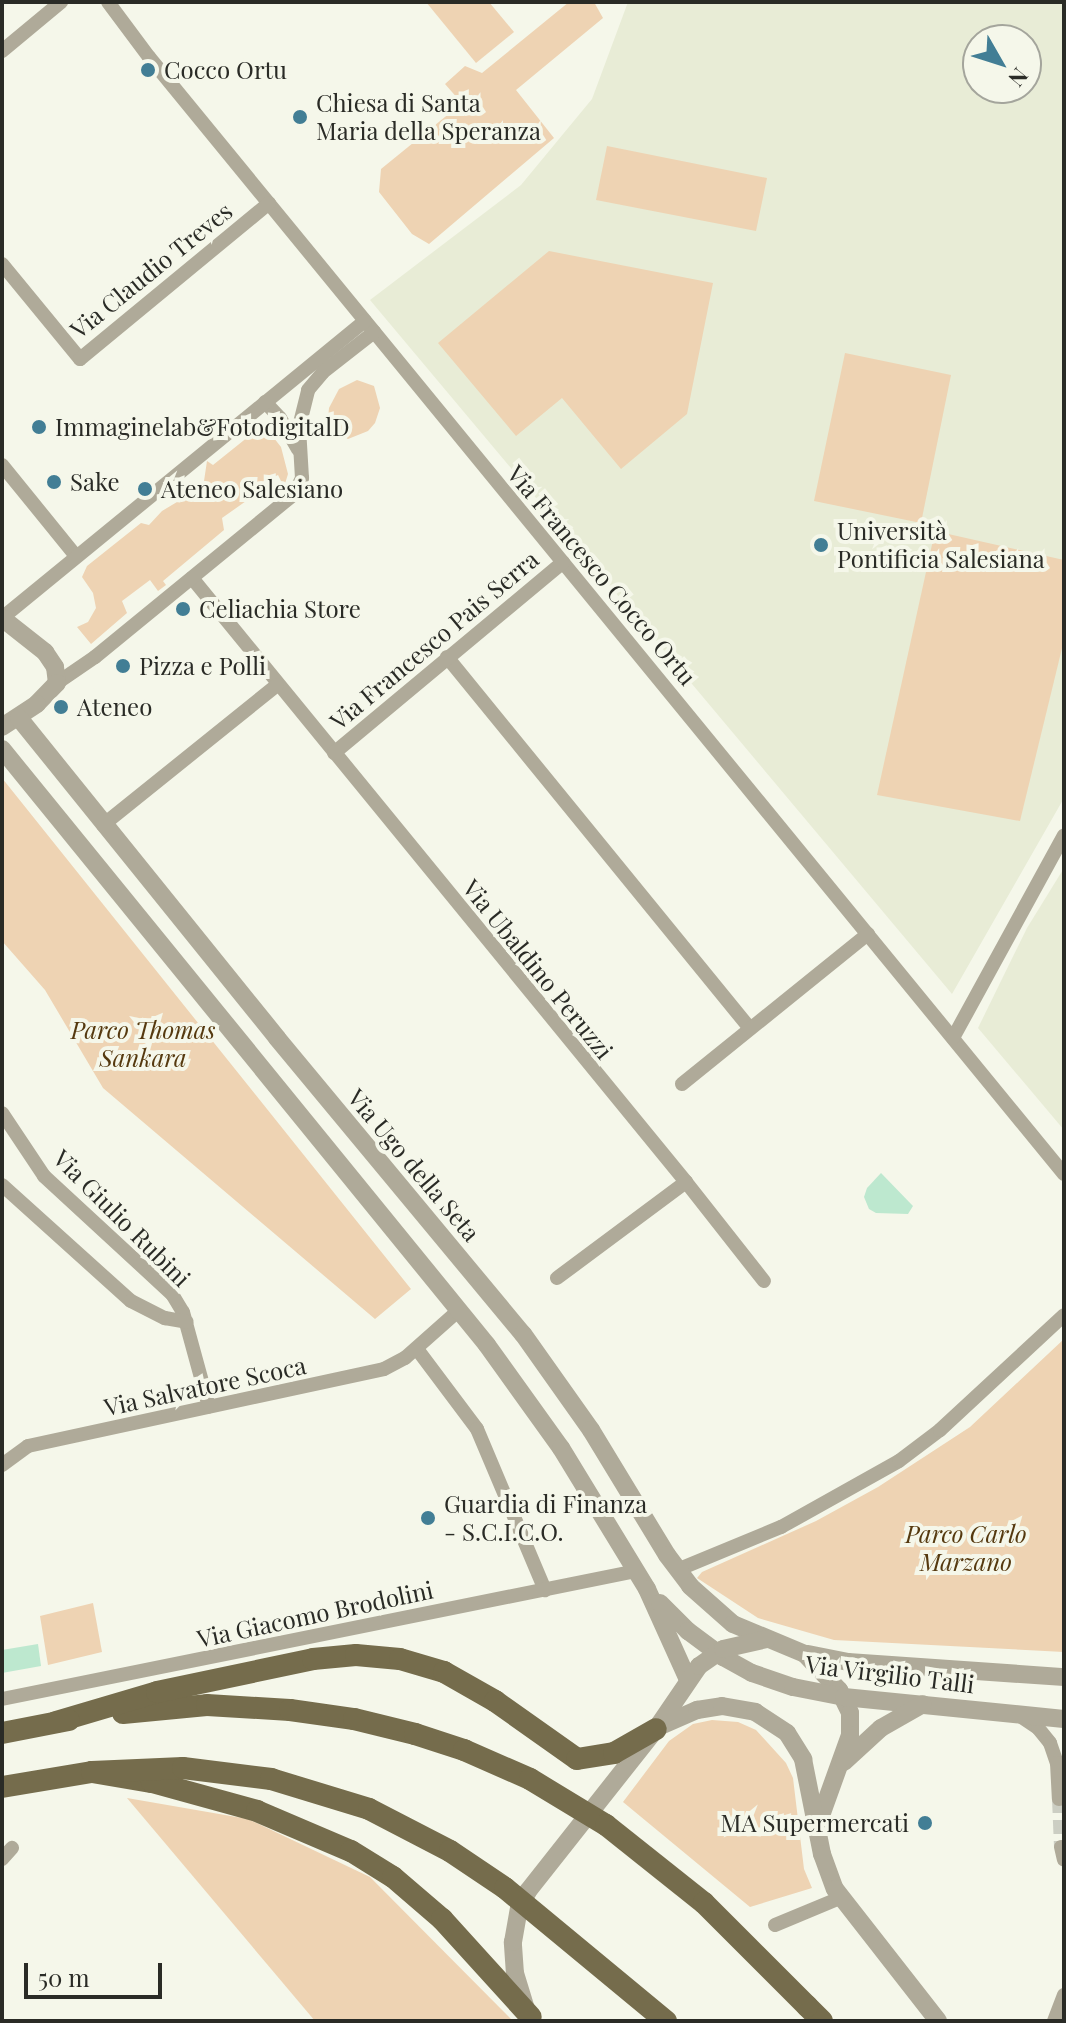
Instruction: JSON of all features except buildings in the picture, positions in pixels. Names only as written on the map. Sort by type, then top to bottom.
[{"type":"main road","points":[[2,1733],[56,1722],[157,1692],[313,1659],[356,1655],[400,1659],[444,1672],[495,1701],[553,1745],[577,1759],[614,1753],[656,1729]]},
{"type":"main road","points":[[56,1722],[207,1705],[320,1713],[415,1734],[464,1750],[530,1779],[606,1825],[704,1903],[814,2013]]},
{"type":"main road","points":[[2,1787],[92,1772],[163,1767],[234,1772],[302,1787],[369,1809],[450,1851],[505,1888],[666,2021]]},
{"type":"main road","points":[[92,1772],[205,1795],[285,1821],[351,1851],[393,1877],[442,1919],[532,2019]]},
{"type":"street","points":[[2,51],[61,2]]},
{"type":"street","name":"Via Francesco Cocco Ortu","points":[[108,2],[1064,1174]]},
{"type":"street","name":"Via Claudio Treves","points":[[2,264],[80,359],[269,203]]},
{"type":"street","points":[[57,683],[55,667],[45,652],[2,618],[265,402],[370,326]]},
{"type":"street","points":[[10,722],[294,494],[302,478],[298,449],[301,409],[308,390],[370,326]]},
{"type":"street","points":[[265,402],[280,418],[298,449]]},
{"type":"street","points":[[2,465],[76,556]]},
{"type":"street","name":"Via Francesco Pais Serra","points":[[334,753],[563,562]]},
{"type":"street","name":"Via Ubaldino Peruzzi","points":[[192,578],[764,1281]]},
{"type":"street","points":[[447,657],[750,1028]]},
{"type":"street","points":[[103,825],[277,685]]},
{"type":"street","name":"Via Ugo della Seta","points":[[10,722],[103,825],[523,1334],[591,1430],[677,1570],[726,1620],[767,1639]]},
{"type":"street","points":[[2,749],[459,1310],[561,1448],[647,1589],[688,1680]]},
{"type":"street","points":[[953,1038],[1064,835]]},
{"type":"street","points":[[682,1084],[868,934]]},
{"type":"street","name":"Via Giulio Rubini","points":[[2,1113],[44,1176],[162,1284],[187,1322],[209,1407]]},
{"type":"street","points":[[557,1278],[686,1182]]},
{"type":"street","points":[[2,1185],[131,1301],[165,1318],[187,1322]]},
{"type":"street","name":"Via Salvatore Scoca","points":[[2,1465],[13,1453],[28,1446],[384,1369],[417,1349],[459,1310]]},
{"type":"street","points":[[677,1570],[781,1527],[899,1461],[950,1422],[1064,1315]]},
{"type":"street","points":[[417,1349],[477,1429],[545,1590]]},
{"type":"street","name":"Via Giacomo Brodolini","points":[[2,1699],[636,1571]]},
{"type":"street","name":"Via Virgilio Talli","points":[[647,1589],[679,1623],[715,1652],[765,1678],[844,1697],[1064,1719]]},
{"type":"street","points":[[532,2019],[519,1992],[513,1962],[519,1908],[537,1879],[656,1729],[688,1680],[715,1652],[767,1639]]},
{"type":"street","name":"Via Virgilio Talli","points":[[767,1639],[805,1654],[848,1662],[1064,1677]]},
{"type":"street","points":[[805,1654],[844,1697],[851,1730],[818,1824]]},
{"type":"street","points":[[836,1774],[870,1736],[924,1703]]},
{"type":"street","points":[[656,1729],[676,1717],[710,1707],[740,1708],[766,1717],[787,1733],[800,1752],[825,1865],[840,1898],[938,2021]]},
{"type":"street","points":[[1008,1711],[1032,1723],[1050,1743],[1057,1763],[1059,1799]]},
{"type":"street","points":[[775,1925],[840,1898]]},
{"type":"street","points":[[1054,2021],[1064,1995]]},
{"type":"shaded area","name":"Università Pontificia Salesiana","points":[[628,2],[1064,2],[1064,798],[952,994],[370,300],[521,185],[592,99]]},
{"type":"shaded area","points":[[1064,868],[1064,1130],[978,1028],[1027,928]]},
{"type":"shaded area","points":[[881,1173],[913,1206],[908,1214],[876,1213],[869,1209],[864,1197],[867,1188]]},
{"type":"shaded area","points":[[38,1644],[41,1666],[2,1673],[2,1650]]},
{"type":"green space","points":[[426,2],[489,2],[514,32],[476,63]]},
{"type":"green space","points":[[569,2],[594,2],[603,18],[516,90],[554,138],[429,244],[412,234],[379,192],[381,169],[456,108],[459,100],[445,84],[465,66],[482,73]]},
{"type":"green space","points":[[607,146],[767,178],[756,231],[596,200]]},
{"type":"green space","points":[[549,251],[713,283],[687,414],[621,469],[562,398],[516,436],[438,343]]},
{"type":"green space","points":[[845,353],[951,375],[921,523],[814,501]]},
{"type":"green space","points":[[357,380],[374,386],[380,408],[375,423],[368,431],[348,439],[332,430],[328,419],[329,408],[339,389]]},
{"type":"green space","points":[[259,428],[270,433],[281,447],[288,474],[284,487],[278,475],[258,484],[259,492],[222,518],[224,530],[163,581],[166,585],[158,591],[150,580],[122,601],[127,613],[91,644],[77,627],[88,622],[96,608],[93,593],[82,577],[87,566],[141,523],[149,525],[162,511],[182,499],[178,491],[190,481],[193,489],[204,481],[207,461],[213,465]]},
{"type":"green space","points":[[935,531],[1064,560],[1064,640],[1020,821],[877,795]]},
{"type":"green space","name":"Parco Thomas Sankara","points":[[2,778],[411,1289],[375,1319],[103,1088],[45,990],[2,941]]},
{"type":"green space","name":"Parco Carlo Marzano","points":[[1064,1339],[1064,1652],[834,1640],[758,1618],[697,1578],[702,1572],[816,1521],[878,1487],[970,1427]]},
{"type":"green space","points":[[93,1603],[102,1652],[48,1665],[40,1616]]},
{"type":"green space","points":[[712,1720],[738,1722],[756,1730],[786,1763],[793,1778],[804,1869],[812,1888],[750,1907],[623,1802],[669,1741],[693,1724]]},
{"type":"green space","points":[[127,1798],[248,1819],[370,1877],[513,2021],[315,2021]]},
{"type":"tunnel","points":[[1059,1799],[1061,1847]]},
{"type":"place","name":"Cocco Ortu","points":[[148,70]]},
{"type":"place","name":"Chiesa di Santa Maria della Speranza","points":[[300,117]]},
{"type":"place","name":"Immaginelab&FotodigitalD","points":[[39,427]]},
{"type":"place","name":"Sake","points":[[54,482]]},
{"type":"place","name":"Ateneo Salesiano","points":[[145,489]]},
{"type":"place","name":"Università Pontificia Salesiana","points":[[821,545]]},
{"type":"place","name":"Celiachia Store","points":[[183,609]]},
{"type":"place","name":"Pizza e Polli","points":[[123,666]]},
{"type":"place","name":"Ateneo","points":[[61,707]]},
{"type":"place","name":"Guardia di Finanza - S.C.I.C.O.","points":[[428,1518]]},
{"type":"place","name":"MA Supermercati","points":[[925,1823]]}]
